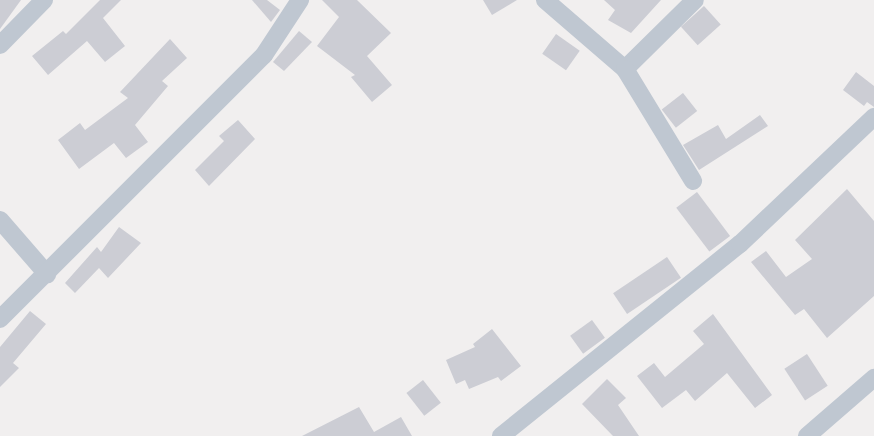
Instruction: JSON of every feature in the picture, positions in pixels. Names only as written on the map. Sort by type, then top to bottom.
[{"type":"street","points":[[0,319],[264,55],[300,0]]},
{"type":"street","points":[[545,0],[625,69],[693,181]]},
{"type":"street","points":[[625,69],[695,0]]},
{"type":"street","points":[[0,45],[42,1]]},
{"type":"street","points":[[501,436],[740,244],[874,117]]},
{"type":"street","points":[[0,220],[47,274]]},
{"type":"street","points":[[807,436],[874,378]]},
{"type":"building","points":[[0,0],[21,0],[0,29]]},
{"type":"building","points":[[100,0],[121,0],[103,18],[125,46],[105,62],[87,41],[48,75],[32,56],[63,31],[66,34]]},
{"type":"building","points":[[252,0],[267,0],[280,10],[271,22]]},
{"type":"building","points":[[322,0],[357,0],[391,33],[367,56],[392,85],[372,102],[351,77],[355,75],[317,46],[339,17]]},
{"type":"building","points":[[483,0],[517,0],[492,15]]},
{"type":"building","points":[[604,0],[661,0],[631,33],[608,20],[615,10]]},
{"type":"building","points":[[704,6],[721,25],[698,45],[681,27]]},
{"type":"building","points":[[299,31],[312,42],[284,71],[273,62]]},
{"type":"building","points":[[556,34],[580,51],[566,70],[542,54]]},
{"type":"building","points":[[170,39],[187,58],[162,81],[168,86],[135,125],[148,142],[126,158],[114,143],[79,169],[58,140],[80,123],[85,130],[128,98],[120,92]]},
{"type":"building","points":[[856,72],[874,86],[874,107],[867,102],[864,106],[843,90]]},
{"type":"building","points":[[683,93],[697,111],[676,128],[662,110]]},
{"type":"building","points":[[760,115],[768,126],[699,170],[683,145],[718,125],[726,139]]},
{"type":"building","points":[[238,120],[255,139],[209,186],[195,170],[224,141],[219,136]]},
{"type":"building","points":[[847,189],[874,221],[874,296],[827,338],[804,309],[795,315],[751,262],[766,251],[786,277],[812,259],[795,240]]},
{"type":"building","points":[[697,192],[730,236],[709,252],[676,208]]},
{"type":"building","points":[[119,227],[141,243],[108,278],[99,268],[75,293],[65,283],[97,247],[101,252]]},
{"type":"building","points":[[667,257],[681,278],[627,314],[613,293]]},
{"type":"building","points":[[30,311],[46,324],[13,363],[19,368],[0,387],[0,347]]},
{"type":"building","points":[[713,314],[772,395],[755,408],[727,373],[695,401],[686,390],[662,408],[637,376],[654,363],[665,377],[704,344],[693,331]]},
{"type":"building","points":[[592,320],[605,338],[583,354],[570,336]]},
{"type":"building","points":[[492,329],[521,366],[501,381],[498,377],[469,389],[465,380],[456,384],[446,360],[475,347],[473,344]]},
{"type":"building","points":[[807,354],[828,386],[805,401],[784,369]]},
{"type":"building","points":[[607,379],[626,398],[618,405],[639,436],[613,436],[582,404]]},
{"type":"building","points":[[423,380],[441,403],[424,416],[406,393]]},
{"type":"building","points":[[359,407],[374,432],[401,417],[412,436],[302,436]]}]
